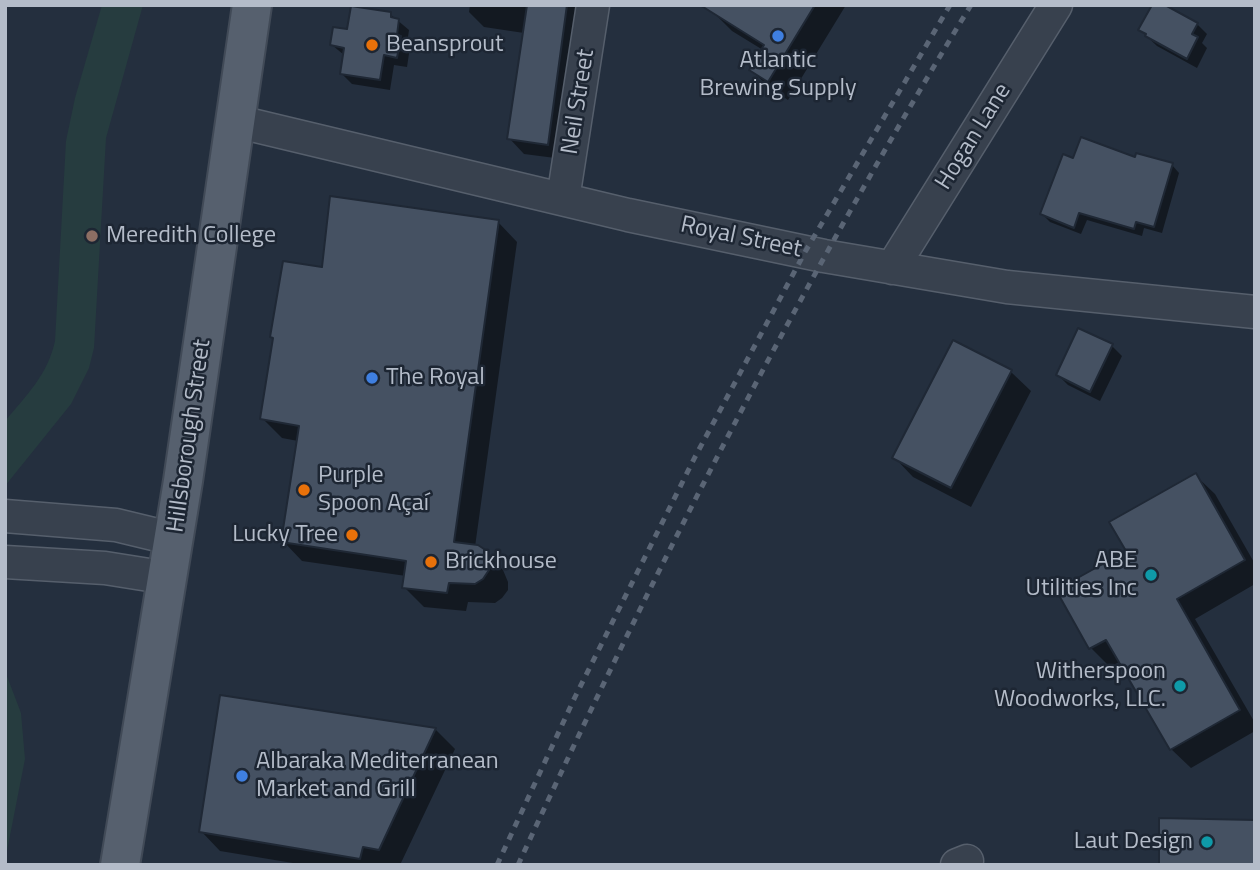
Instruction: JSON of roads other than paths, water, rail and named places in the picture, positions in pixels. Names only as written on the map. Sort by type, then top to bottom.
[{"type":"main road","name":"Hillsborough Street","points":[[120,865],[174,539],[252,5]]},
{"type":"street","name":"Neil Street","points":[[564,199],[593,5]]},
{"type":"street","name":"Hogan Lane","points":[[892,268],[1056,5]]},
{"type":"street","name":"Royal Street","points":[[235,121],[564,199],[892,268],[1007,288],[1255,312]]},
{"type":"street","points":[[5,516],[116,525],[174,539]]},
{"type":"street","points":[[5,562],[105,568],[168,578]]},
{"type":"railway","points":[[497,865],[575,697],[695,457],[805,252],[950,5]]},
{"type":"railway","points":[[518,865],[622,645],[732,428],[848,215],[971,5]]},
{"type":"place","name":"Atlantic Brewing Supply","points":[[778,36]]},
{"type":"place","name":"Beansprout","points":[[372,45]]},
{"type":"place","name":"Meredith College","points":[[92,236]]},
{"type":"place","name":"The Royal","points":[[372,378]]},
{"type":"place","name":"Purple Spoon Açaí","points":[[304,490]]},
{"type":"place","name":"Lucky Tree","points":[[352,535]]},
{"type":"place","name":"Brickhouse","points":[[431,562]]},
{"type":"place","name":"ABE Utilities Inc","points":[[1151,575]]},
{"type":"place","name":"Witherspoon Woodworks, LLC.","points":[[1180,686]]},
{"type":"place","name":"Albaraka Mediterranean Market and Grill","points":[[242,776]]},
{"type":"place","name":"Laut Design","points":[[1207,842]]}]
